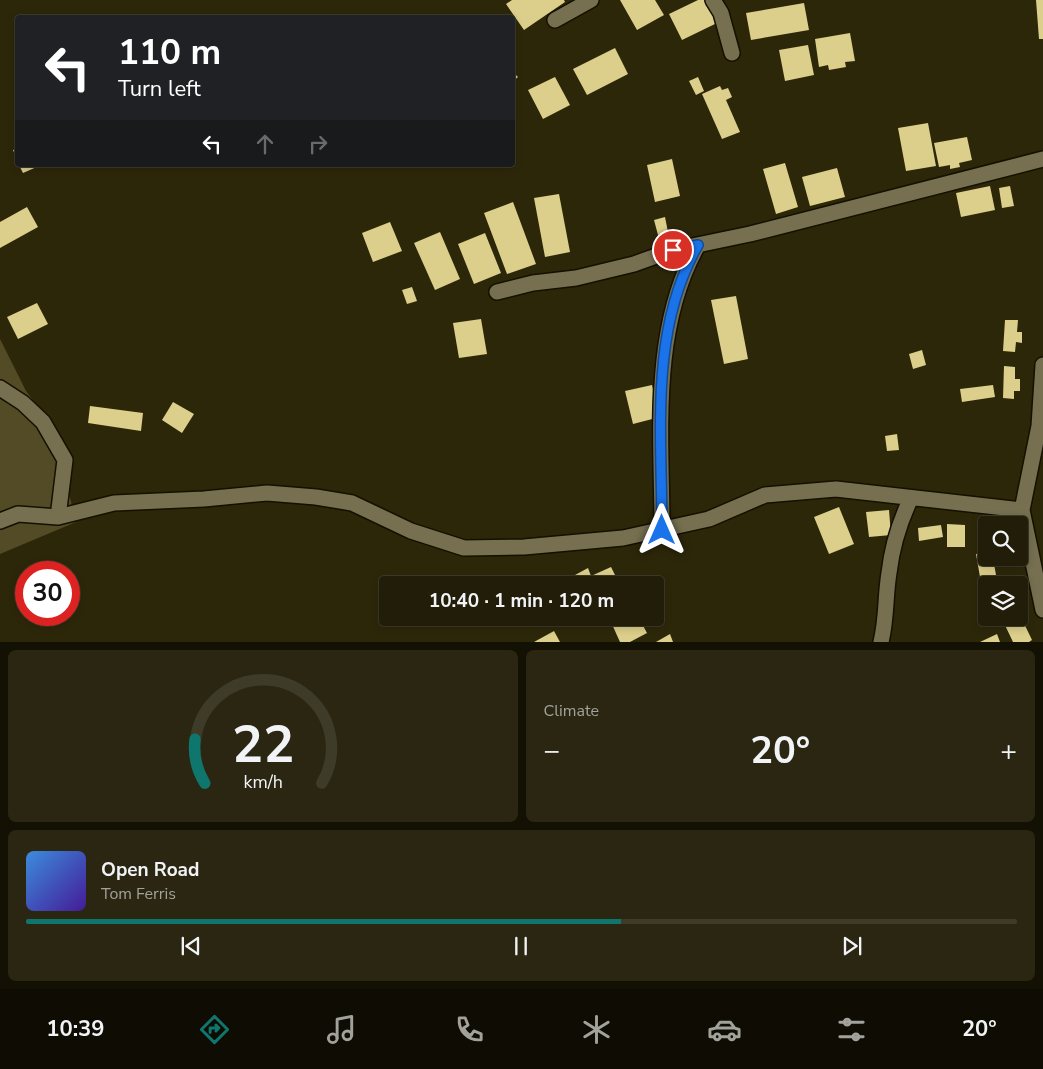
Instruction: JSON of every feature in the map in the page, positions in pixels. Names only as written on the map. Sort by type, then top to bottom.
[{"type":"street","points":[[555,20],[592,0]]},
{"type":"street","points":[[713,0],[721,14],[732,53]]},
{"type":"street","points":[[497,292],[533,283],[576,278],[634,264],[673,250],[750,234],[1043,159]]},
{"type":"street","points":[[662,530],[664,350],[686,266],[698,245]]},
{"type":"street","points":[[1043,366],[1039,426],[1022,510],[1043,610]]},
{"type":"street","points":[[0,388],[23,403],[43,422],[65,460],[58,517]]},
{"type":"street","points":[[0,521],[18,514],[58,517],[114,502],[204,499],[267,493],[316,497],[352,503],[411,531],[464,548],[524,547],[623,538],[710,520],[765,495],[836,489],[1022,510]]},
{"type":"street","points":[[881,642],[887,620],[889,572],[901,518],[910,498]]},
{"type":"shaded area","points":[[0,339],[26,391],[52,425],[76,522],[0,554]]},
{"type":"building","points":[[512,0],[564,0],[565,2],[524,30],[506,4]]},
{"type":"building","points":[[620,0],[655,0],[664,15],[637,30]]},
{"type":"building","points":[[698,0],[706,0],[717,23],[682,40],[669,14]]},
{"type":"building","points":[[1036,0],[1043,0],[1043,39],[1039,39]]},
{"type":"building","points":[[804,3],[809,30],[751,40],[746,13]]},
{"type":"building","points":[[850,33],[855,61],[845,62],[846,67],[829,70],[828,65],[819,67],[815,39]]},
{"type":"building","points":[[808,45],[814,75],[785,81],[779,50]]},
{"type":"building","points":[[615,48],[628,74],[587,95],[573,69]]},
{"type":"building","points":[[555,77],[570,105],[543,119],[528,90]]},
{"type":"building","points":[[698,77],[704,91],[696,95],[689,81]]},
{"type":"building","points":[[720,86],[722,90],[728,88],[732,97],[726,100],[740,132],[722,139],[702,94]]},
{"type":"building","points":[[928,123],[936,166],[906,171],[898,128]]},
{"type":"building","points":[[967,137],[972,160],[959,163],[960,167],[950,169],[950,165],[939,167],[934,143]]},
{"type":"building","points":[[672,159],[680,196],[655,202],[647,165]]},
{"type":"building","points":[[785,163],[798,207],[776,214],[763,169]]},
{"type":"building","points":[[20,167],[37,167],[23,173]]},
{"type":"building","points":[[837,168],[845,197],[810,206],[802,177]]},
{"type":"building","points":[[990,186],[995,210],[961,217],[956,193]]},
{"type":"building","points":[[1010,186],[1014,206],[1002,208],[999,188]]},
{"type":"building","points":[[559,194],[570,252],[545,257],[534,198]]},
{"type":"building","points":[[513,202],[536,264],[507,274],[484,213]]},
{"type":"building","points":[[27,207],[38,227],[0,248],[0,222]]},
{"type":"building","points":[[665,217],[668,232],[658,235],[654,220]]},
{"type":"building","points":[[390,222],[402,251],[373,262],[362,233]]},
{"type":"building","points":[[440,232],[460,279],[435,290],[414,243]]},
{"type":"building","points":[[485,233],[501,273],[474,284],[458,244]]},
{"type":"building","points":[[412,287],[417,301],[407,304],[402,290]]},
{"type":"building","points":[[736,296],[748,359],[724,364],[711,300]]},
{"type":"building","points":[[37,303],[48,324],[18,339],[7,317]]},
{"type":"building","points":[[481,319],[487,354],[459,358],[453,323]]},
{"type":"building","points":[[1005,320],[1018,320],[1017,332],[1022,332],[1022,343],[1016,342],[1015,352],[1003,351]]},
{"type":"building","points":[[922,350],[926,365],[913,369],[909,354]]},
{"type":"building","points":[[1004,366],[1015,367],[1015,379],[1020,379],[1020,391],[1014,391],[1014,399],[1003,398]]},
{"type":"building","points":[[652,385],[660,417],[633,424],[625,391]]},
{"type":"building","points":[[993,385],[995,397],[962,402],[960,389]]},
{"type":"building","points":[[173,402],[194,414],[182,433],[162,420]]},
{"type":"building","points":[[90,406],[143,413],[141,431],[88,423]]},
{"type":"building","points":[[897,434],[899,450],[887,451],[885,436]]},
{"type":"building","points":[[839,507],[854,544],[829,554],[814,517]]},
{"type":"building","points":[[889,510],[891,535],[869,537],[866,512]]},
{"type":"building","points":[[947,524],[965,525],[965,547],[947,547]]},
{"type":"building","points":[[941,525],[943,537],[919,541],[918,528]]},
{"type":"building","points":[[978,566],[994,566],[996,575],[980,576]]},
{"type":"building","points":[[611,567],[616,576],[591,576]]},
{"type":"building","points":[[588,568],[591,576],[576,576],[575,575]]},
{"type":"building","points":[[613,626],[643,626],[647,633],[630,642],[620,642]]},
{"type":"building","points":[[1005,626],[1025,626],[1032,640],[1029,642],[1013,642]]},
{"type":"building","points":[[554,631],[560,642],[534,642]]},
{"type":"building","points":[[670,634],[673,642],[656,642]]},
{"type":"building","points":[[997,634],[1000,642],[980,642]]},
{"type":"route","points":[[662,530],[662,382],[664,350],[686,266],[698,245],[673,250]]}]
